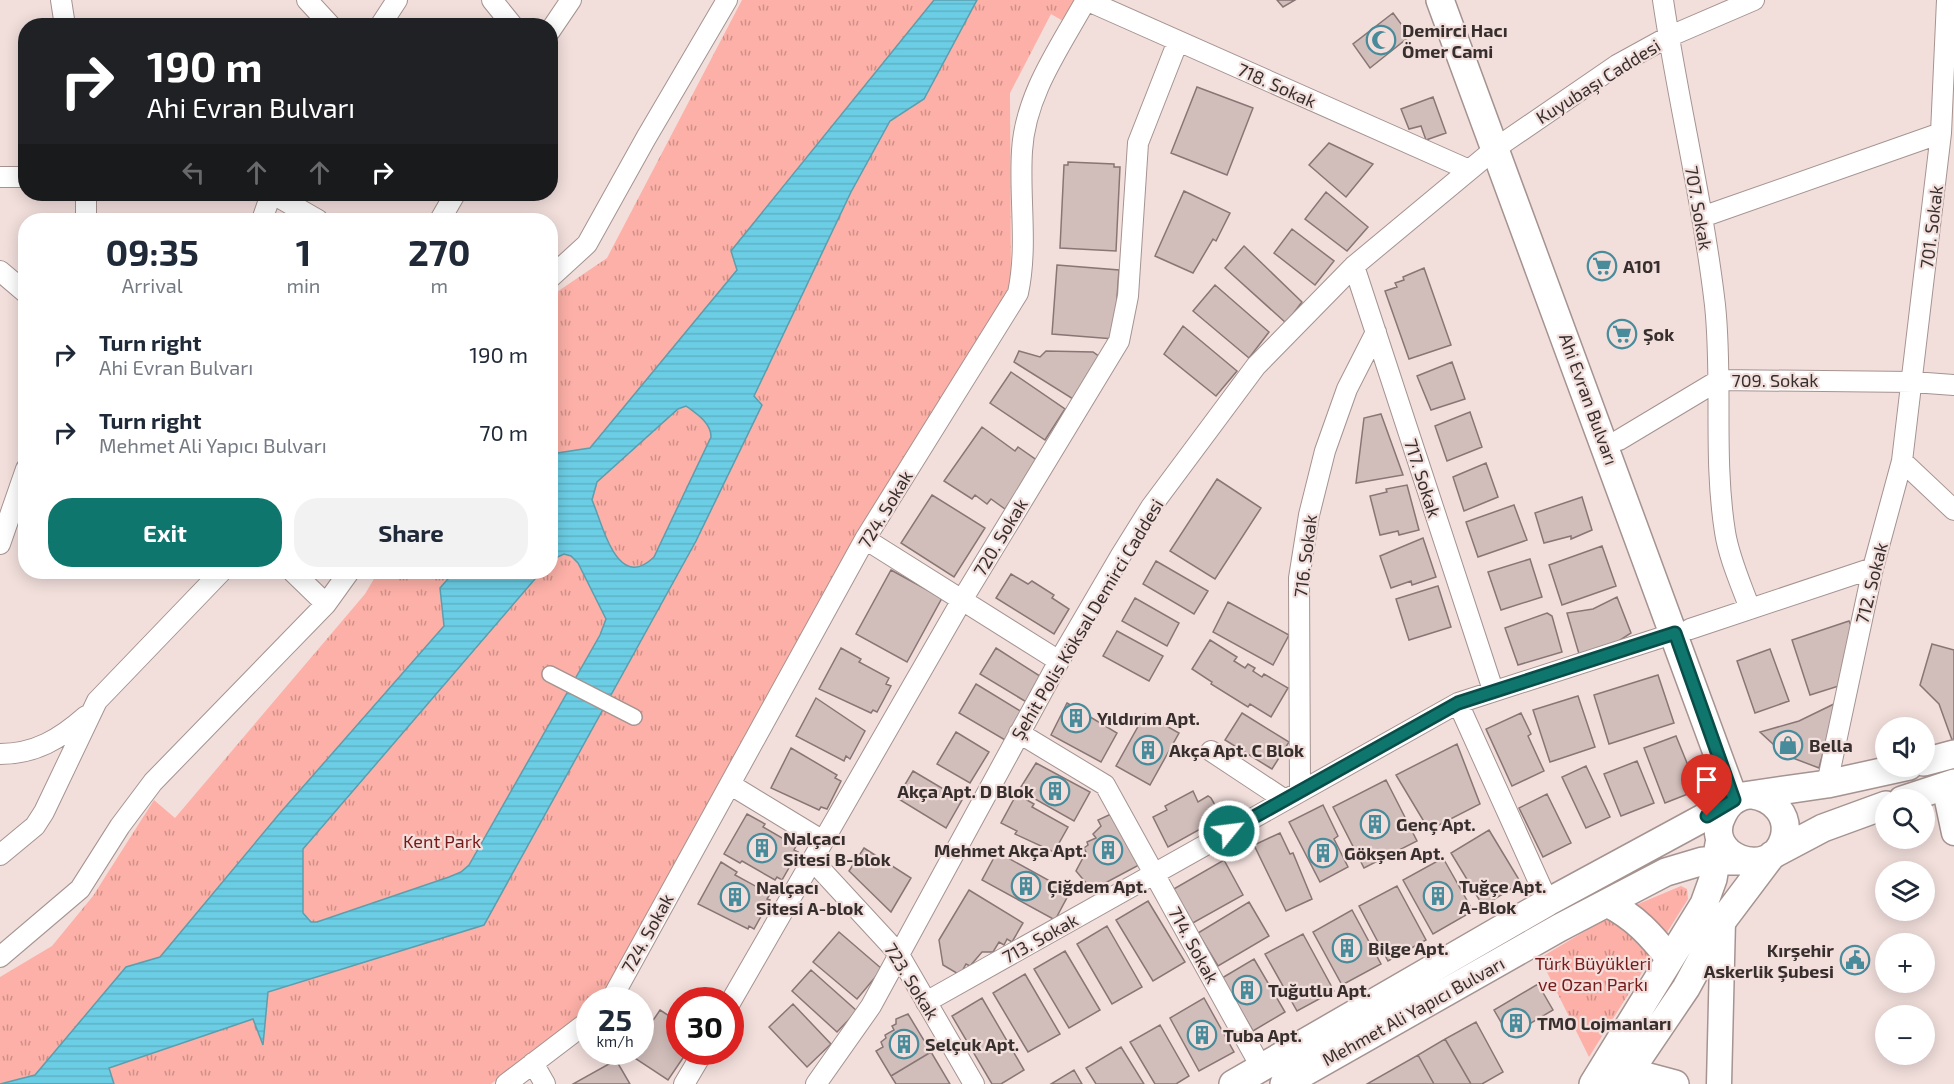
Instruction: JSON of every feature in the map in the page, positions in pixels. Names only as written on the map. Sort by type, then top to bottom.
[{"type":"main road","name":"Ahi Evran Bulvarı","points":[[1440,0],[1504,143],[1619,440],[1738,800]]},
{"type":"main road","name":"Ahi Evran Bulvarı","points":[[1458,0],[1504,143],[1682,632]]},
{"type":"main road","points":[[1935,759],[1954,754]]},
{"type":"main road","points":[[1593,1084],[1704,904],[1726,853],[1719,821],[1738,800],[1875,773]]},
{"type":"main road","points":[[1934,789],[1949,784]]},
{"type":"main road","points":[[1675,1084],[1625,1078],[1686,988],[1723,920],[1784,837],[1782,816],[1770,800],[1738,800]]},
{"type":"main road","name":"Mehmet Ali Yapıcı Bulvarı","points":[[1233,1084],[1548,902],[1738,800]]},
{"type":"main road","points":[[1726,853],[1762,861],[1823,828],[1875,809]]},
{"type":"main road","name":"Mehmet Ali Yapıcı Bulvarı","points":[[1284,1084],[1666,872],[1726,853]]},
{"type":"main road","points":[[1607,903],[1631,915],[1670,959]]},
{"type":"street","points":[[61,0],[64,18]]},
{"type":"street","points":[[307,0],[324,18]]},
{"type":"street","points":[[385,18],[397,0]]},
{"type":"street","points":[[492,0],[507,18]]},
{"type":"street","points":[[550,18],[558,0]]},
{"type":"street","points":[[558,19],[571,0]]},
{"type":"street","points":[[558,271],[588,244],[646,138],[727,0]]},
{"type":"street","name":"718. Sokak","points":[[1086,0],[1469,170]]},
{"type":"street","name":"724. Sokak","points":[[618,987],[865,539],[1018,293],[1023,268],[1022,150],[1027,116],[1044,73],[1086,0]]},
{"type":"street","name":"707. Sokak","points":[[1663,0],[1702,217],[1715,306],[1719,380],[1717,433],[1725,535],[1750,609]]},
{"type":"street","name":"Kuyubaşı Caddesi","points":[[1504,143],[1617,65],[1668,37],[1754,0]]},
{"type":"street","name":"701. Sokak","points":[[1913,382],[1941,133],[1947,0]]},
{"type":"street","name":"720. Sokak","points":[[740,987],[962,600],[1119,341],[1128,296],[1138,142],[1178,41]]},
{"type":"street","points":[[1702,217],[1941,133]]},
{"type":"street","name":"Şehit Polis Köksal Demirci Caddesi","points":[[816,1084],[871,1005],[1059,661],[1151,507],[1256,366],[1354,266],[1504,143]]},
{"type":"street","points":[[0,177],[18,177]]},
{"type":"street","points":[[284,201],[306,213]]},
{"type":"street","name":"717. Sokak","points":[[1354,266],[1493,690]]},
{"type":"street","points":[[0,271],[18,287]]},
{"type":"street","name":"716. Sokak","points":[[1293,796],[1299,578],[1309,514],[1325,451],[1347,389],[1376,333]]},
{"type":"street","name":"709. Sokak","points":[[1619,440],[1719,380],[1913,382],[1954,385]]},
{"type":"street","name":"712. Sokak","points":[[1827,784],[1873,568],[1902,461],[1913,382]]},
{"type":"street","points":[[1902,461],[1954,510]]},
{"type":"street","points":[[1,537],[18,491]]},
{"type":"street","points":[[865,539],[1059,661]]},
{"type":"street","name":"713. Sokak","points":[[926,1002],[1458,703],[1873,568]]},
{"type":"street","points":[[0,754],[32,750],[51,743],[86,716],[97,701],[214,579]]},
{"type":"street","points":[[300,579],[326,604]]},
{"type":"street","points":[[0,957],[80,889],[120,826],[153,782],[326,604],[344,579]]},
{"type":"street","points":[[550,674],[634,717]]},
{"type":"street","points":[[0,855],[35,826],[44,812],[97,701]]},
{"type":"street","points":[[1458,703],[1548,902]]},
{"type":"street","name":"714. Sokak","points":[[1019,733],[1105,785],[1261,1067]]},
{"type":"street","points":[[1211,751],[1293,796]]},
{"type":"street","points":[[731,784],[823,841]]},
{"type":"street","points":[[1949,784],[1954,833]]},
{"type":"street","name":"723. Sokak","points":[[813,861],[898,953],[974,1084]]},
{"type":"street","points":[[1719,1084],[1723,920]]},
{"type":"street","points":[[506,1084],[576,1031]]},
{"type":"street","points":[[533,1063],[545,1084]]},
{"type":"street","points":[[684,1084],[695,1065]]},
{"type":"green space","name":"Kent Park","points":[[742,0],[1075,0],[1063,21],[1051,14],[1010,93],[1011,286],[885,488],[813,614],[611,987],[576,987],[576,1022],[491,1084],[0,1084],[0,977],[52,946],[93,896],[154,800],[175,818],[365,594],[374,579],[558,579],[558,291],[607,258]]},
{"type":"green space","name":"Türk Büyükleri ve Ozan Parkı","points":[[1681,886],[1687,889],[1688,899],[1589,1057],[1540,958],[1612,915]]},
{"type":"water","points":[[934,0],[977,0],[924,99],[890,121],[851,192],[754,396],[762,405],[696,541],[484,925],[268,992],[263,1045],[253,1019],[109,1068],[114,1084],[0,1084],[35,1075],[126,967],[160,957],[280,813],[444,626],[440,588],[448,579],[535,579],[303,849],[303,913],[311,922],[317,922],[449,877],[461,872],[469,865],[600,635],[606,619],[578,563],[571,556],[564,554],[558,557],[558,453],[590,448],[737,270],[731,251]],"holes":[[[686,406],[709,427],[711,437],[654,557],[641,566],[630,567],[613,551],[601,525],[592,500],[597,482],[678,409]]]},
{"type":"building","points":[[1277,0],[1295,0],[1283,7]]},
{"type":"building","name":"Demirci Hacı Ömer Cami","points":[[1393,13],[1410,36],[1370,68],[1353,44]]},
{"type":"building","points":[[1197,87],[1253,108],[1227,175],[1171,153]]},
{"type":"building","points":[[1433,97],[1446,133],[1426,140],[1421,126],[1409,129],[1401,109]]},
{"type":"building","points":[[1329,143],[1373,164],[1346,197],[1309,165]]},
{"type":"building","points":[[1068,162],[1114,164],[1114,167],[1120,167],[1116,251],[1060,248],[1064,165],[1068,165]]},
{"type":"building","points":[[1184,191],[1230,213],[1216,241],[1213,239],[1193,273],[1155,256]]},
{"type":"building","points":[[1326,192],[1368,227],[1347,251],[1305,219]]},
{"type":"building","points":[[1292,229],[1334,261],[1315,285],[1274,253]]},
{"type":"building","points":[[1244,246],[1302,302],[1286,323],[1225,268]]},
{"type":"building","points":[[1057,265],[1119,270],[1114,339],[1052,334]]},
{"type":"building","points":[[1424,268],[1451,345],[1409,359],[1385,291],[1397,287],[1395,283],[1404,280],[1403,277]]},
{"type":"building","points":[[1215,285],[1269,332],[1249,358],[1193,311]]},
{"type":"building","points":[[1183,326],[1237,371],[1216,396],[1164,354]]},
{"type":"building","points":[[1019,351],[1040,357],[1046,351],[1093,352],[1100,357],[1073,399],[1014,362]]},
{"type":"building","points":[[1452,362],[1465,399],[1431,410],[1417,376]]},
{"type":"building","points":[[1011,372],[1065,409],[1045,440],[990,403]]},
{"type":"building","points":[[1470,412],[1482,447],[1447,461],[1435,426]]},
{"type":"building","points":[[1381,414],[1403,475],[1356,483],[1364,418]]},
{"type":"building","points":[[982,427],[1015,451],[1018,447],[1038,461],[1005,509],[991,499],[987,504],[975,495],[972,499],[944,481]]},
{"type":"building","points":[[1486,463],[1498,497],[1464,511],[1453,477]]},
{"type":"building","points":[[1217,479],[1261,508],[1215,579],[1170,551]]},
{"type":"building","points":[[1407,485],[1419,530],[1399,535],[1398,531],[1380,535],[1370,496],[1387,492],[1386,489]]},
{"type":"building","points":[[932,495],[985,528],[954,577],[901,543]]},
{"type":"building","points":[[1582,497],[1592,530],[1571,539],[1571,536],[1544,543],[1535,513]]},
{"type":"building","points":[[1514,505],[1527,540],[1478,557],[1466,522]]},
{"type":"building","points":[[1423,538],[1436,577],[1412,585],[1411,581],[1391,588],[1380,556]]},
{"type":"building","points":[[1602,546],[1616,586],[1562,605],[1549,565]]},
{"type":"building","points":[[1530,559],[1542,597],[1501,610],[1488,572]]},
{"type":"building","points":[[1156,561],[1208,591],[1194,614],[1143,584]]},
{"type":"building","points":[[891,570],[942,598],[907,662],[856,634]]},
{"type":"building","points":[[1011,574],[1028,584],[1032,581],[1054,595],[1052,598],[1069,609],[1054,634],[996,598]]},
{"type":"building","points":[[1438,586],[1451,627],[1409,640],[1396,599]]},
{"type":"building","points":[[1617,597],[1631,633],[1605,650],[1579,654],[1567,613],[1593,609]]},
{"type":"building","points":[[1135,598],[1179,623],[1167,646],[1122,621]]},
{"type":"building","points":[[1228,602],[1289,635],[1273,665],[1213,632]]},
{"type":"building","points":[[1547,613],[1552,616],[1562,652],[1518,665],[1505,628]]},
{"type":"building","points":[[1849,621],[1855,635],[1842,685],[1810,695],[1792,640]]},
{"type":"building","points":[[1117,631],[1163,656],[1149,681],[1103,656]]},
{"type":"building","points":[[1210,640],[1237,657],[1234,661],[1245,668],[1248,664],[1255,668],[1253,671],[1262,677],[1264,674],[1288,688],[1271,717],[1250,704],[1248,707],[1192,669]]},
{"type":"building","points":[[1932,644],[1954,650],[1954,739],[1952,740],[1939,704],[1920,685]]},
{"type":"building","points":[[841,648],[861,659],[859,662],[889,678],[886,684],[891,686],[877,712],[873,710],[871,713],[819,689]]},
{"type":"building","points":[[996,648],[1043,678],[1028,703],[980,674]]},
{"type":"building","points":[[1770,649],[1789,701],[1755,713],[1737,661]]},
{"type":"building","points":[[1658,675],[1674,723],[1609,744],[1594,695]]},
{"type":"building","points":[[976,684],[1022,712],[1005,740],[959,713]]},
{"type":"building","points":[[1578,696],[1595,747],[1550,762],[1533,710]]},
{"type":"building","points":[[816,698],[865,731],[850,759],[846,756],[844,761],[796,736]]},
{"type":"building","name":"Yıldırım Apt.","points":[[1067,703],[1117,733],[1101,762],[1051,735]]},
{"type":"building","points":[[1836,703],[1819,768],[1785,755],[1760,732],[1799,721]]},
{"type":"building","points":[[1242,713],[1289,742],[1272,769],[1225,740]]},
{"type":"building","points":[[1521,713],[1531,734],[1528,736],[1544,771],[1512,786],[1486,729]]},
{"type":"building","name":"Akça Apt. C Blok","points":[[1145,714],[1179,733],[1150,785],[1116,766]]},
{"type":"building","points":[[956,732],[989,752],[970,783],[937,764]]},
{"type":"building","points":[[1676,736],[1698,790],[1665,803],[1644,748]]},
{"type":"building","points":[[1457,744],[1480,804],[1429,830],[1396,775]]},
{"type":"building","points":[[791,748],[837,775],[835,778],[841,781],[827,809],[821,807],[819,810],[771,788]]},
{"type":"building","points":[[1637,761],[1654,803],[1621,816],[1604,774]]},
{"type":"building","name":"Akça Apt. D Blok","points":[[1036,763],[1090,792],[1074,821],[1019,790]]},
{"type":"building","points":[[1586,766],[1610,817],[1586,828],[1562,777]]},
{"type":"building","points":[[913,771],[962,800],[946,828],[897,798]]},
{"type":"building","name":"Genç Apt.","points":[[1386,780],[1417,841],[1364,868],[1333,807]]},
{"type":"building","points":[[1193,791],[1198,802],[1208,796],[1211,798],[1222,817],[1168,847],[1153,817],[1167,810],[1165,806]]},
{"type":"building","points":[[1547,794],[1571,843],[1543,857],[1519,808]]},
{"type":"building","points":[[1020,796],[1034,804],[1032,807],[1068,827],[1054,852],[1015,834],[1017,831],[1001,823],[1015,797],[1018,799]]},
{"type":"building","name":"Gökşen Apt.","points":[[1323,805],[1338,836],[1334,839],[1348,867],[1320,882],[1289,822]]},
{"type":"building","name":"Nalçacı Sitesi B-blok","points":[[747,814],[765,824],[763,827],[796,846],[794,850],[798,852],[782,880],[777,877],[775,880],[742,861],[740,863],[724,854]]},
{"type":"building","name":"Mehmet Akça Apt.","points":[[1111,814],[1139,865],[1092,890],[1076,871],[1086,852],[1084,848],[1088,845],[1087,842],[1096,838],[1093,834],[1101,826],[1098,820]]},
{"type":"building","points":[[1489,830],[1521,883],[1483,906],[1451,853]]},
{"type":"building","points":[[1280,833],[1290,854],[1293,853],[1312,899],[1286,911],[1254,845]]},
{"type":"building","points":[[864,848],[911,878],[891,912],[849,871]]},
{"type":"building","name":"Çiğdem Apt.","points":[[997,852],[1070,892],[1055,920],[982,880]]},
{"type":"building","name":"Tuğçe Apt. A-Blok","points":[[1443,858],[1473,911],[1433,934],[1403,880]]},
{"type":"building","points":[[1224,860],[1243,895],[1191,924],[1172,890]]},
{"type":"building","name":"Nalçacı Sitesi A-blok","points":[[721,862],[737,872],[735,875],[770,894],[767,899],[770,900],[754,929],[749,926],[748,929],[698,904]]},
{"type":"building","points":[[1397,886],[1426,940],[1388,961],[1359,906]]},
{"type":"building","points":[[969,890],[1023,923],[1012,942],[1007,939],[1004,945],[999,942],[993,952],[982,952],[970,966],[966,964],[960,975],[943,965],[939,940]]},
{"type":"building","points":[[1148,901],[1185,962],[1153,981],[1116,920]]},
{"type":"building","points":[[1249,902],[1269,936],[1218,966],[1198,933]]},
{"type":"building","name":"Bilge Apt.","points":[[1352,910],[1381,964],[1342,985],[1313,932]]},
{"type":"building","points":[[1107,926],[1142,987],[1112,1004],[1077,944]]},
{"type":"building","points":[[839,932],[882,969],[857,999],[813,962]]},
{"type":"building","points":[[1303,934],[1334,991],[1297,1011],[1265,954]]},
{"type":"building","points":[[1065,951],[1100,1010],[1069,1028],[1034,969]]},
{"type":"building","name":"Tuğutlu Apt.","points":[[1254,959],[1285,1012],[1253,1031],[1234,999],[1217,981]]},
{"type":"building","points":[[811,970],[857,1011],[837,1032],[792,991]]},
{"type":"building","points":[[1025,974],[1060,1034],[1028,1052],[993,993]]},
{"type":"building","name":"TMO Lojmanları","points":[[1538,984],[1553,1010],[1509,1036],[1494,1010]]},
{"type":"building","points":[[982,998],[1024,1070],[1001,1084],[992,1084],[952,1016]]},
{"type":"building","name":"Tuba Apt.","points":[[1204,998],[1234,1052],[1199,1071],[1170,1018]]},
{"type":"building","points":[[793,1004],[831,1044],[807,1067],[769,1027]]},
{"type":"building","points":[[660,1010],[666,1014],[666,1065],[678,1065],[668,1080],[645,1065],[654,1065],[654,1019]]},
{"type":"building","name":"Selçuk Apt.","points":[[908,1014],[931,1052],[891,1076],[876,1051],[883,1047],[881,1042],[886,1038],[885,1035],[894,1030],[892,1026],[896,1024],[896,1019]]},
{"type":"building","points":[[1476,1022],[1503,1072],[1482,1084],[1471,1084],[1445,1039]]},
{"type":"building","points":[[1160,1025],[1189,1076],[1176,1084],[1155,1084],[1130,1042]]},
{"type":"building","points":[[1445,1039],[1471,1084],[1434,1084],[1418,1055]]},
{"type":"building","points":[[1121,1047],[1144,1084],[1096,1084],[1086,1068]]},
{"type":"building","points":[[931,1052],[950,1084],[896,1084],[891,1076]]},
{"type":"building","points":[[1418,1055],[1434,1084],[1367,1084]]},
{"type":"building","points":[[607,1065],[619,1065],[630,1084],[573,1084]]},
{"type":"building","points":[[1074,1070],[1082,1084],[1051,1084]]},
{"type":"place","name":"Demirci Hacı Ömer Cami","points":[[1381,40]]},
{"type":"place","name":"A101","points":[[1602,266]]},
{"type":"place","name":"Şok","points":[[1622,334]]},
{"type":"place","name":"Yıldırım Apt.","points":[[1076,718]]},
{"type":"place","name":"Bella","points":[[1788,745]]},
{"type":"place","name":"Akça Apt. C Blok","points":[[1148,750]]},
{"type":"place","name":"Akça Apt. D Blok","points":[[1055,791]]},
{"type":"place","name":"Genç Apt.","points":[[1375,824]]},
{"type":"place","name":"Nalçacı Sitesi B-blok","points":[[762,848]]},
{"type":"place","name":"Mehmet Akça Apt.","points":[[1108,850]]},
{"type":"place","name":"Gökşen Apt.","points":[[1323,853]]},
{"type":"place","name":"Çiğdem Apt.","points":[[1026,886]]},
{"type":"place","name":"Tuğçe Apt. A-Blok","points":[[1438,896]]},
{"type":"place","name":"Nalçacı Sitesi A-blok","points":[[735,897]]},
{"type":"place","name":"Bilge Apt.","points":[[1347,948]]},
{"type":"place","name":"Kırşehir Askerlik Şubesi","points":[[1855,960]]},
{"type":"place","name":"Tuğutlu Apt.","points":[[1247,990]]},
{"type":"place","name":"TMO Lojmanları","points":[[1516,1023]]},
{"type":"place","name":"Tuba Apt.","points":[[1202,1035]]},
{"type":"place","name":"Selçuk Apt.","points":[[904,1044]]},
{"type":"route","points":[[1229,831],[1458,703],[1675,633],[1734,800],[1707,816]]}]
